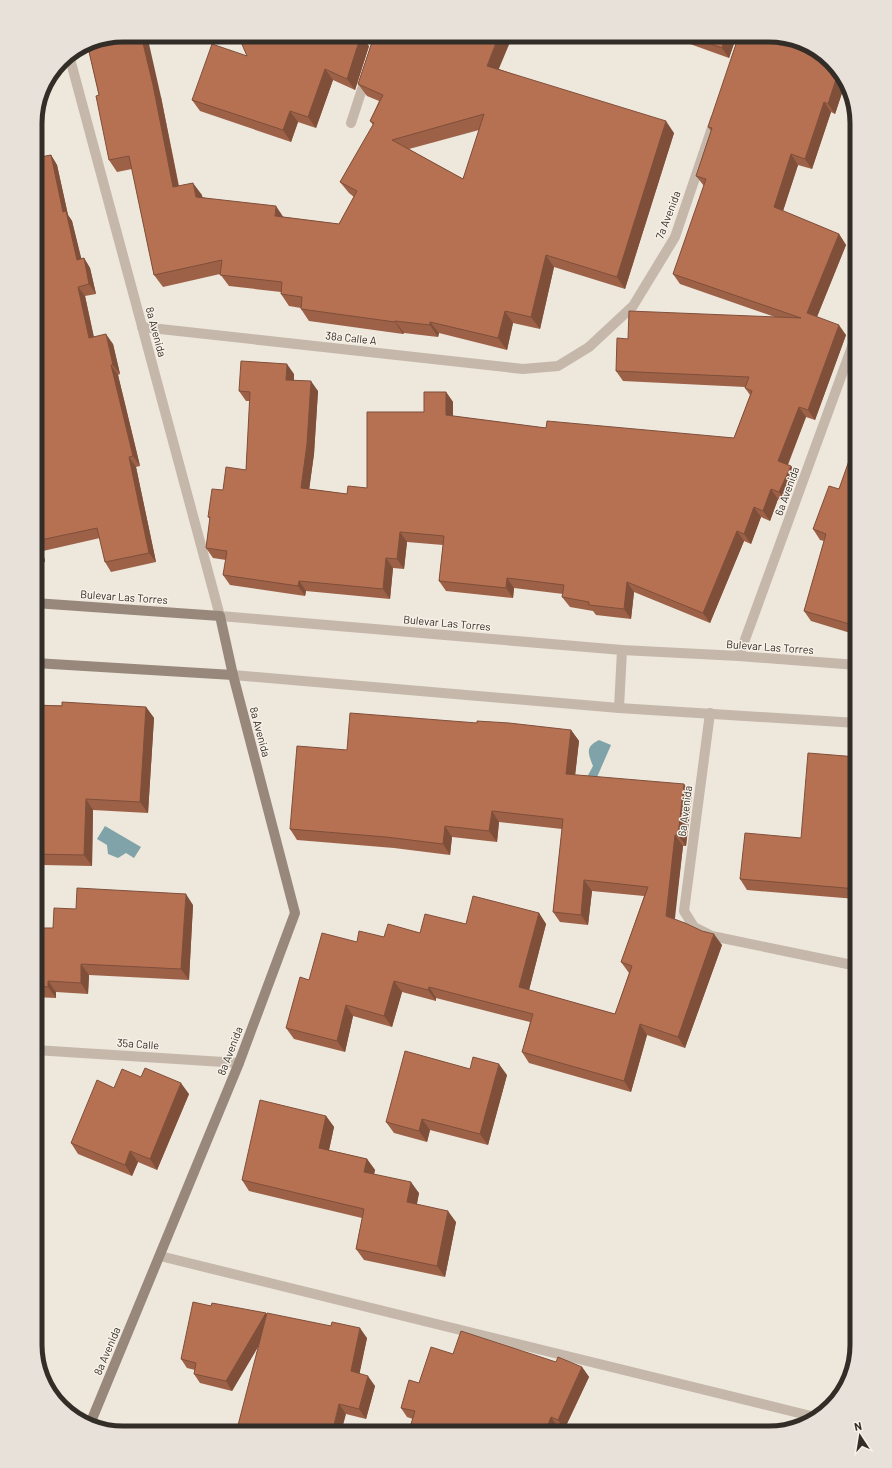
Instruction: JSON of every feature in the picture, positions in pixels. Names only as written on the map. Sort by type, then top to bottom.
[{"type":"street","points":[[351,123],[377,42]]},
{"type":"street","name":"8a Avenida","points":[[71,61],[220,616],[233,675],[295,913],[239,1063],[92,1420]]},
{"type":"street","name":"7a Avenida","points":[[558,366],[589,346],[633,306],[675,237],[718,110]]},
{"type":"street","name":"38a Calle A","points":[[142,327],[523,369],[558,366]]},
{"type":"street","name":"6a Avenida","points":[[739,656],[850,352]]},
{"type":"street","name":"Bulevar Las Torres","points":[[42,604],[220,616],[622,650],[739,656],[850,664]]},
{"type":"street","points":[[619,708],[622,650]]},
{"type":"street","points":[[42,663],[233,675],[619,708],[850,723]]},
{"type":"street","name":"6a Avenida","points":[[710,713],[684,911],[694,927],[712,936],[850,965]]},
{"type":"street","name":"35a Calle","points":[[42,1050],[239,1063]]},
{"type":"street","points":[[160,1256],[809,1415]]},
{"type":"water","points":[[599,740],[611,745],[594,784],[586,779],[593,766],[589,751],[591,745]]},
{"type":"water","points":[[105,826],[141,847],[134,858],[126,853],[118,858],[108,854],[107,845],[97,839]]},
{"type":"building","points":[[118,42],[143,42],[153,85],[173,187],[193,183],[196,197],[276,206],[275,216],[339,224],[357,191],[340,182],[374,123],[370,121],[383,95],[358,84],[372,42],[496,42],[487,66],[666,121],[617,277],[546,255],[531,317],[505,311],[498,338],[430,322],[430,325],[395,322],[301,309],[302,297],[281,294],[282,282],[220,275],[222,260],[154,275],[129,156],[109,160],[96,96],[99,95],[88,49],[97,46]],"holes":[[[484,114],[463,179],[392,140]]]},
{"type":"building","points":[[241,42],[359,42],[347,79],[325,69],[308,117],[290,111],[283,130],[192,100],[212,44],[247,56]]},
{"type":"building","points":[[705,42],[724,42],[722,48]]},
{"type":"building","points":[[737,42],[774,42],[795,46],[805,50],[822,62],[836,78],[828,104],[824,102],[805,159],[791,154],[774,207],[839,234],[807,313],[839,325],[808,410],[799,407],[778,461],[791,466],[779,492],[771,489],[763,511],[754,507],[744,534],[737,531],[703,613],[627,582],[624,609],[589,605],[589,602],[562,597],[564,585],[507,578],[506,588],[439,581],[444,536],[400,532],[397,559],[386,558],[383,589],[299,581],[298,586],[223,575],[227,551],[206,548],[210,517],[208,517],[212,489],[223,490],[226,467],[246,470],[250,392],[239,391],[241,361],[287,364],[286,380],[311,381],[307,444],[301,488],[347,494],[348,486],[367,488],[367,412],[424,412],[424,392],[446,392],[446,415],[546,428],[547,421],[734,438],[752,391],[745,388],[749,377],[616,371],[617,338],[628,339],[629,311],[801,318],[673,274],[706,179],[696,176],[712,128],[708,127]]},
{"type":"building","points":[[51,155],[63,212],[66,211],[77,260],[84,258],[89,284],[78,287],[89,338],[106,334],[113,365],[111,365],[133,456],[129,457],[149,553],[105,562],[97,528],[42,540],[42,157]]},
{"type":"building","points":[[850,458],[850,624],[804,611],[826,534],[813,529],[829,486],[839,489]]},
{"type":"building","points":[[62,702],[146,707],[140,802],[86,799],[84,855],[42,854],[42,705],[62,706]]},
{"type":"building","points":[[350,713],[477,723],[477,721],[509,723],[571,730],[566,774],[684,784],[678,835],[675,835],[666,916],[702,931],[714,934],[678,1037],[640,1024],[624,1081],[522,1052],[533,1014],[429,987],[428,990],[394,981],[384,1016],[346,1005],[337,1041],[286,1028],[300,977],[309,980],[322,933],[357,942],[359,931],[384,937],[388,924],[420,933],[425,914],[466,924],[473,896],[539,913],[519,987],[615,1014],[632,966],[621,962],[648,887],[584,880],[581,915],[553,912],[563,819],[492,811],[489,831],[445,826],[443,844],[386,837],[290,829],[297,746],[347,750]]},
{"type":"building","points":[[808,753],[850,756],[850,888],[740,879],[745,833],[801,838]]},
{"type":"building","points":[[77,888],[186,894],[181,969],[81,964],[81,983],[48,981],[48,987],[42,987],[42,928],[53,928],[54,908],[76,909]]},
{"type":"building","points":[[405,1051],[470,1069],[473,1057],[499,1064],[480,1134],[422,1119],[419,1131],[386,1122]]},
{"type":"building","points":[[145,1068],[181,1083],[150,1159],[130,1151],[125,1165],[71,1143],[97,1080],[114,1088],[122,1069],[141,1077]]},
{"type":"building","points":[[260,1100],[326,1116],[319,1148],[367,1159],[364,1172],[411,1182],[407,1202],[448,1211],[437,1266],[356,1249],[364,1209],[242,1180]]},
{"type":"building","points":[[193,1302],[211,1306],[212,1303],[266,1313],[226,1381],[194,1374],[196,1363],[181,1359]]},
{"type":"building","points":[[267,1313],[331,1326],[332,1322],[360,1328],[351,1371],[368,1376],[359,1409],[339,1404],[334,1426],[238,1426]]},
{"type":"building","points":[[461,1331],[556,1362],[558,1357],[582,1367],[558,1420],[551,1417],[548,1426],[417,1426],[411,1424],[415,1411],[401,1408],[409,1380],[419,1383],[431,1347],[453,1354]]}]
